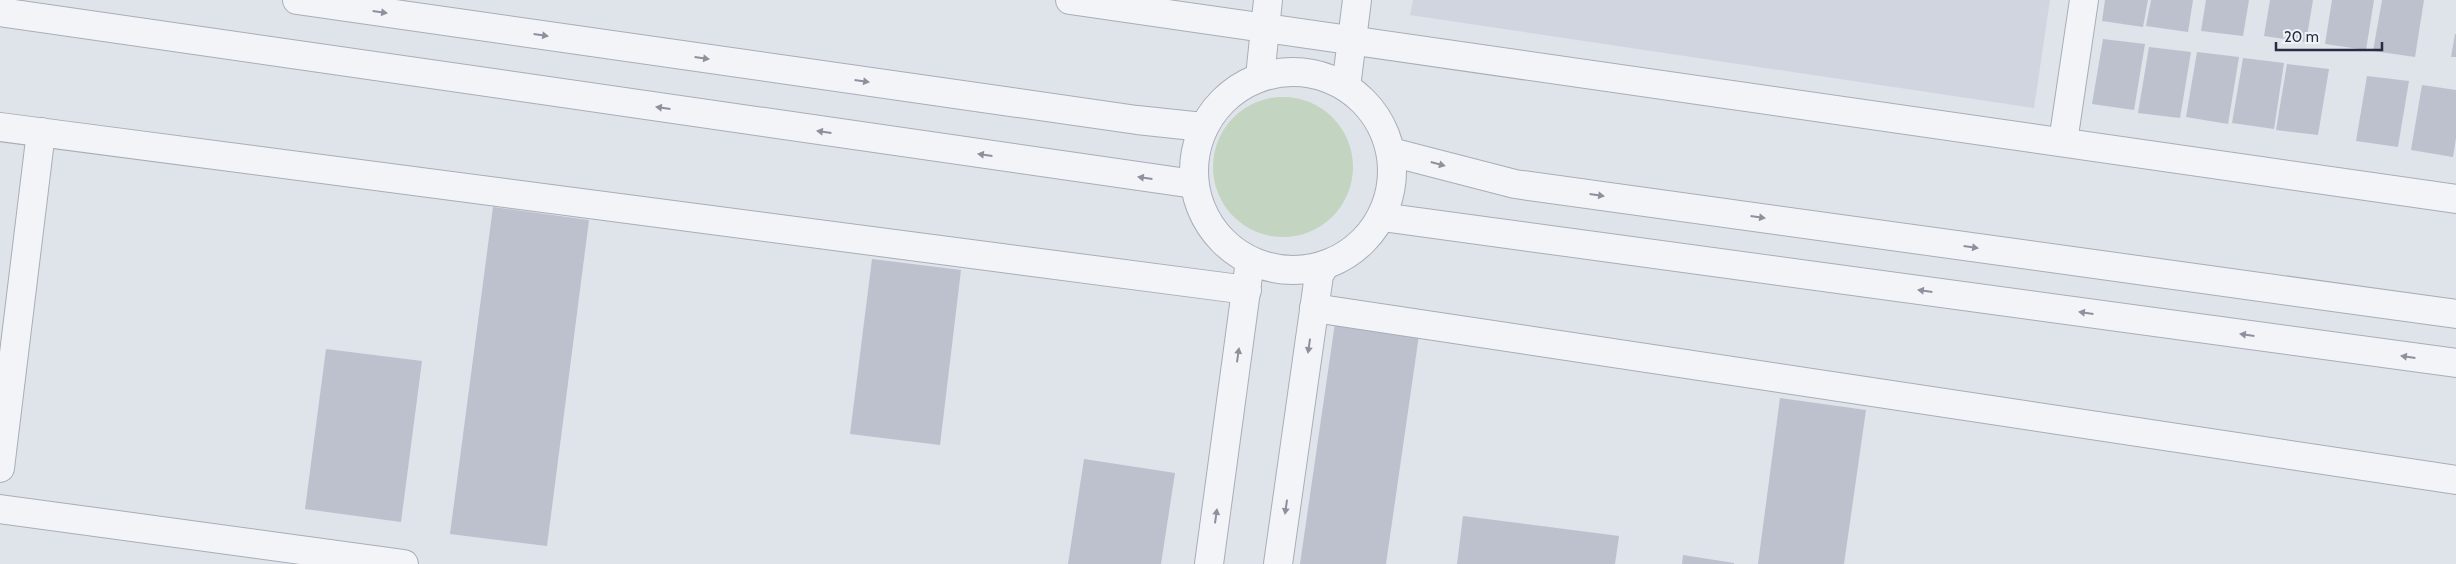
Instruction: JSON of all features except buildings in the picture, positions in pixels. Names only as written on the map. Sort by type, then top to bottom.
[{"type":"street","points":[[297,0],[1117,117],[1203,127]]},
{"type":"street","points":[[1070,0],[2456,199]]},
{"type":"street","points":[[1260,77],[1268,0]]},
{"type":"street","points":[[1346,87],[1357,0]]},
{"type":"street","points":[[2063,142],[2084,0]]},
{"type":"street","points":[[0,12],[1194,184]]},
{"type":"street","points":[[1290,72],[1319,75],[1346,87],[1367,104],[1382,126],[1390,152],[1392,185],[1382,217],[1367,238],[1348,254],[1325,265],[1292,270],[1275,269],[1250,261],[1223,243],[1204,216],[1194,184],[1194,155],[1203,127],[1217,105],[1237,88],[1260,77],[1290,72]]},
{"type":"street","points":[[0,127],[1247,290]]},
{"type":"street","points":[[0,468],[41,132]]},
{"type":"street","points":[[1390,152],[1515,184],[2456,314]]},
{"type":"street","points":[[1382,217],[2456,363]]},
{"type":"street","points":[[1209,564],[1250,261]]},
{"type":"street","points":[[1278,564],[1319,275],[1325,265]]},
{"type":"street","points":[[1314,308],[2456,480]]},
{"type":"street","points":[[0,509],[239,553],[404,564]]},
{"type":"shaded area","points":[[1413,0],[2050,0],[2034,108],[1410,15]]},
{"type":"green space","points":[[1283,97],[1310,103],[1322,109],[1332,118],[1341,128],[1347,140],[1353,167],[1347,194],[1341,206],[1332,216],[1322,225],[1310,231],[1283,237],[1256,231],[1244,225],[1234,216],[1225,206],[1219,194],[1213,167],[1219,140],[1225,128],[1234,118],[1244,109],[1256,103]]}]
